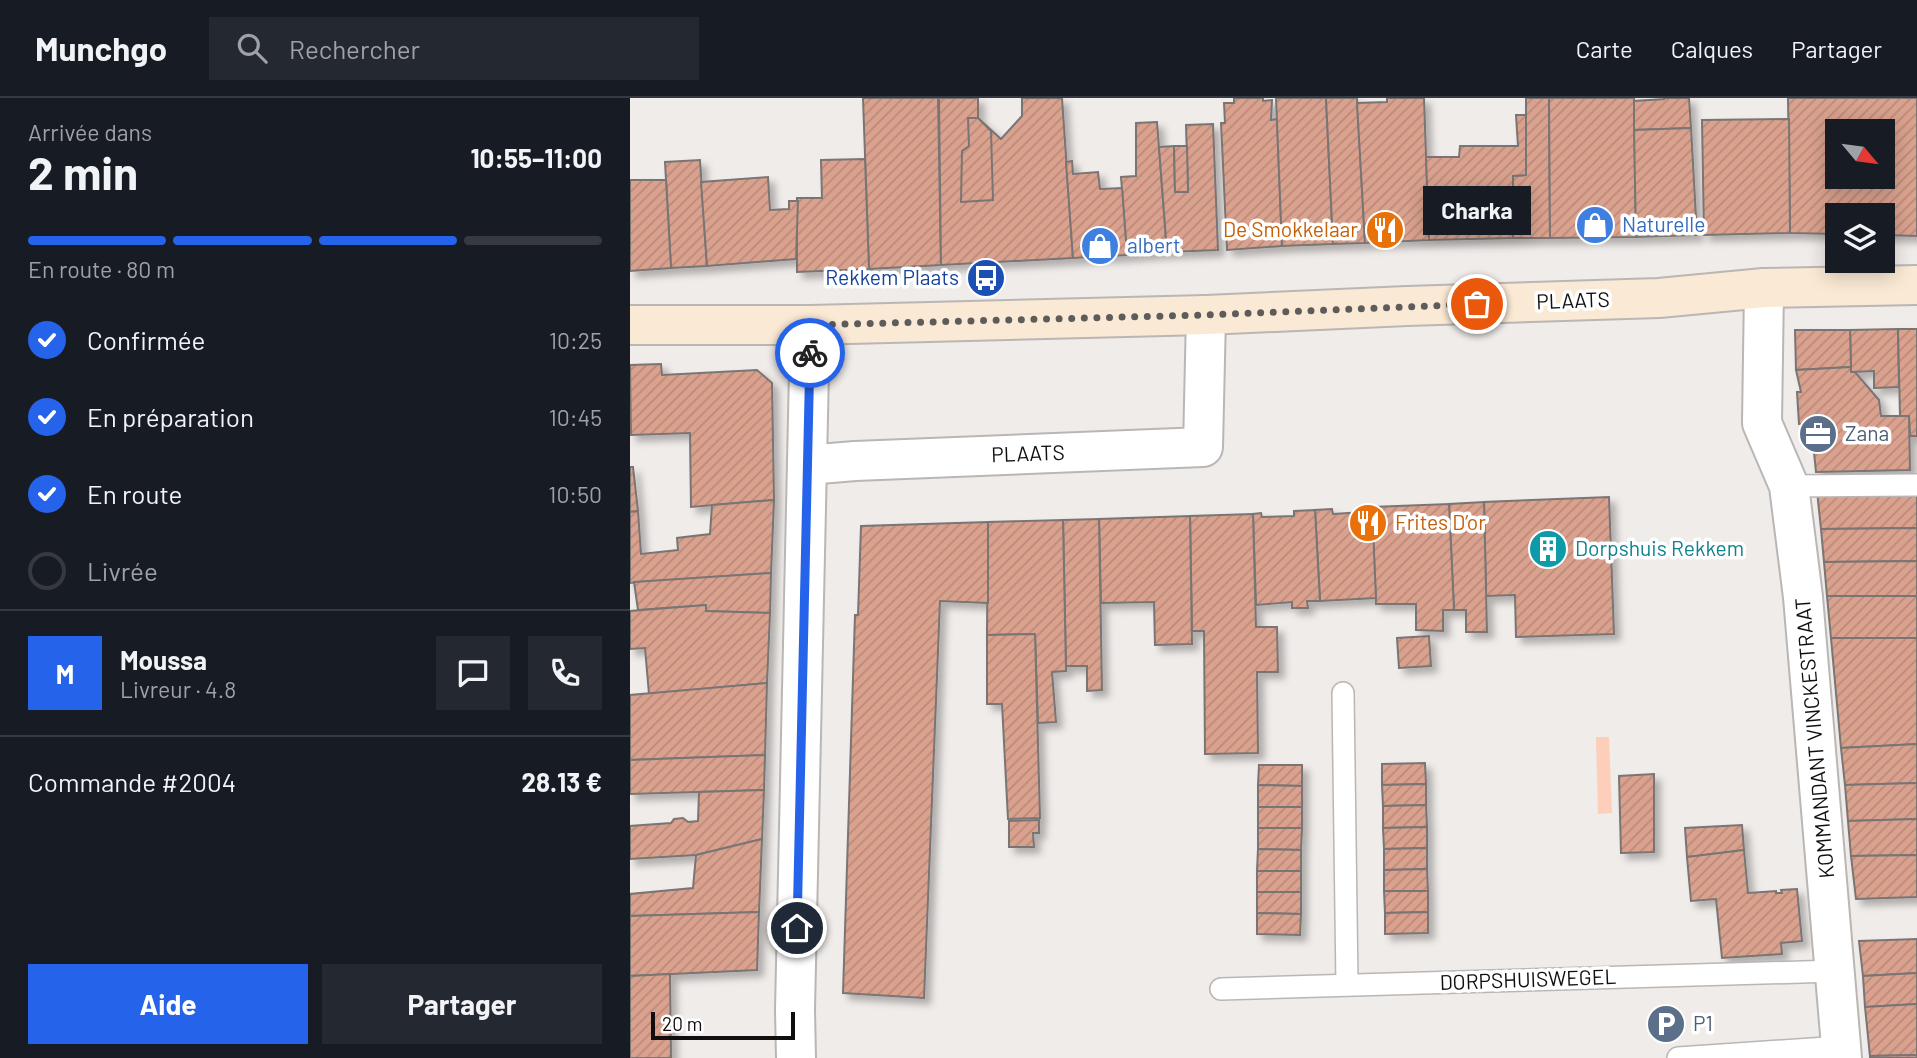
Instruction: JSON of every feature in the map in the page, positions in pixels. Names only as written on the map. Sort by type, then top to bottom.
[{"type":"main road","name":"PLAATS","points":[[630,325],[810,325],[1206,315],[1659,298],[1765,288],[1917,285]]},
{"type":"street","name":"KOMMANDANT VINCKESTRAAT","points":[[1765,288],[1762,423],[1789,486],[1803,597],[1841,1052]]},
{"type":"street","name":"PLAATS","points":[[807,465],[1203,447],[1206,315]]},
{"type":"street","points":[[796,1058],[810,325]]},
{"type":"lane","points":[[1789,486],[1917,485]]},
{"type":"lane","points":[[1343,693],[1347,985]]},
{"type":"lane","name":"DORPSHUISWEGEL","points":[[1221,989],[1835,971]]},
{"type":"lane","points":[[1678,1058],[1841,1052]]},
{"type":"shaded area","points":[[1596,737],[1609,737],[1612,813],[1598,814]]},
{"type":"building","points":[[863,98],[938,98],[941,265],[869,269]]},
{"type":"building","points":[[939,98],[978,98],[978,118],[1001,139],[1022,116],[1022,98],[1062,98],[1073,258],[941,265]]},
{"type":"building","points":[[1234,98],[1272,100],[1271,120],[1277,119],[1282,246],[1227,250],[1221,123],[1225,123],[1224,103],[1234,103]]},
{"type":"building","points":[[1276,98],[1326,98],[1333,244],[1282,246]]},
{"type":"building","points":[[1326,98],[1357,98],[1365,243],[1333,244]]},
{"type":"building","points":[[1387,98],[1424,98],[1429,240],[1365,243],[1357,103],[1387,102]]},
{"type":"building","points":[[1526,98],[1549,98],[1550,238],[1513,238],[1513,176],[1526,175]]},
{"type":"building","points":[[1549,98],[1634,98],[1636,237],[1550,238]]},
{"type":"building","points":[[1689,98],[1691,128],[1634,130],[1634,101]]},
{"type":"building","points":[[1788,98],[1917,98],[1917,236],[1895,235],[1895,203],[1825,203],[1825,234],[1790,233]]},
{"type":"building","points":[[1516,115],[1526,115],[1526,175],[1513,176],[1513,238],[1429,240],[1426,157],[1459,157],[1460,146],[1518,146]]},
{"type":"building","points":[[968,118],[978,118],[991,131],[993,200],[961,202],[962,151],[969,146]]},
{"type":"building","points":[[1789,119],[1790,233],[1704,235],[1702,120]]},
{"type":"building","points":[[1157,122],[1167,252],[1127,255],[1121,177],[1136,176],[1136,123]]},
{"type":"building","points":[[1213,124],[1218,250],[1167,252],[1159,147],[1174,146],[1175,192],[1188,192],[1186,125]]},
{"type":"building","points":[[1691,128],[1697,235],[1636,237],[1634,130]]},
{"type":"building","points":[[1174,146],[1187,146],[1188,192],[1175,192]]},
{"type":"building","points":[[865,159],[869,269],[797,272],[797,198],[822,198],[821,160]]},
{"type":"building","points":[[700,160],[707,266],[671,268],[665,162]]},
{"type":"building","points":[[1072,161],[1073,174],[1098,172],[1100,189],[1122,188],[1127,255],[1073,258],[1066,162]]},
{"type":"building","points":[[768,177],[770,210],[789,209],[789,201],[798,201],[796,259],[707,266],[701,182]]},
{"type":"building","points":[[630,180],[666,180],[671,268],[630,271]]},
{"type":"building","points":[[1898,329],[1899,387],[1874,388],[1874,371],[1851,372],[1850,330]]},
{"type":"building","points":[[1898,329],[1917,329],[1917,436],[1910,436],[1909,416],[1900,416]]},
{"type":"building","points":[[1795,330],[1850,330],[1851,367],[1796,370]]},
{"type":"building","points":[[661,364],[662,375],[757,370],[772,383],[774,500],[691,507],[690,433],[631,435],[630,365]]},
{"type":"building","points":[[1851,367],[1851,372],[1855,372],[1879,400],[1881,416],[1909,416],[1910,470],[1816,472],[1811,423],[1799,424],[1797,392],[1801,392],[1796,370]]},
{"type":"building","points":[[630,467],[633,467],[638,511],[630,512]]},
{"type":"building","points":[[1817,491],[1917,491],[1917,528],[1821,529]]},
{"type":"building","name":"Dorpshuis Rekkem","points":[[1609,497],[1614,634],[1516,637],[1515,595],[1486,596],[1484,502]]},
{"type":"building","points":[[774,500],[771,573],[630,583],[630,512],[638,511],[641,554],[678,550],[677,538],[710,534],[712,505]]},
{"type":"building","points":[[1484,502],[1487,632],[1466,632],[1466,610],[1454,610],[1449,504]]},
{"type":"building","points":[[1449,504],[1454,610],[1443,610],[1443,631],[1416,630],[1416,604],[1376,604],[1372,507]]},
{"type":"building","points":[[1372,507],[1376,598],[1320,601],[1315,510],[1332,509],[1333,514],[1364,512],[1364,508]]},
{"type":"building","points":[[1315,510],[1320,601],[1307,601],[1308,608],[1292,608],[1292,602],[1256,605],[1253,514],[1261,513],[1262,517],[1294,516],[1294,511]]},
{"type":"building","points":[[1253,514],[1256,627],[1277,627],[1278,672],[1257,672],[1258,753],[1205,754],[1204,631],[1192,631],[1190,516]]},
{"type":"building","points":[[1190,516],[1192,644],[1155,645],[1154,602],[1101,603],[1099,519]]},
{"type":"building","points":[[1099,519],[1102,690],[1087,691],[1087,666],[1066,666],[1063,520]]},
{"type":"building","points":[[1063,520],[1066,671],[1052,672],[1056,722],[1038,723],[1035,634],[987,635],[988,522]]},
{"type":"building","points":[[988,522],[988,603],[940,601],[924,998],[843,993],[855,615],[858,615],[861,526]]},
{"type":"building","points":[[1917,528],[1917,561],[1824,562],[1821,529]]},
{"type":"building","points":[[1917,561],[1917,596],[1827,596],[1824,562]]},
{"type":"building","points":[[771,573],[770,613],[706,611],[706,605],[638,610],[634,582]]},
{"type":"building","points":[[1827,596],[1917,596],[1917,638],[1831,638]]},
{"type":"building","points":[[706,605],[706,611],[770,613],[767,683],[649,694],[645,648],[630,649],[630,611]]},
{"type":"building","points":[[1035,634],[1040,818],[1008,819],[1002,704],[987,704],[987,635]]},
{"type":"building","points":[[1429,636],[1431,666],[1399,668],[1397,638]]},
{"type":"building","points":[[1831,638],[1917,638],[1917,744],[1841,748]]},
{"type":"building","points":[[767,683],[765,755],[630,760],[630,695]]},
{"type":"building","points":[[1917,744],[1917,783],[1845,785],[1841,748]]},
{"type":"building","points":[[765,755],[764,790],[630,794],[630,760]]},
{"type":"building","points":[[1425,763],[1426,784],[1382,785],[1382,764]]},
{"type":"building","points":[[1259,765],[1302,765],[1302,786],[1258,785]]},
{"type":"building","points":[[1654,774],[1654,852],[1621,853],[1619,776]]},
{"type":"building","points":[[1917,783],[1917,819],[1848,821],[1845,785]]},
{"type":"building","points":[[1426,784],[1426,805],[1383,806],[1382,785]]},
{"type":"building","points":[[1258,785],[1302,786],[1302,807],[1258,807]]},
{"type":"building","points":[[764,790],[762,839],[696,855],[630,859],[630,826],[671,823],[674,819],[683,818],[688,822],[698,821],[699,792]]},
{"type":"building","points":[[1426,805],[1427,827],[1383,828],[1383,806]]},
{"type":"building","points":[[1258,807],[1302,807],[1302,828],[1258,828]]},
{"type":"building","points":[[1917,819],[1917,855],[1851,856],[1848,821]]},
{"type":"building","points":[[1039,820],[1039,833],[1033,833],[1034,847],[1009,847],[1009,821]]},
{"type":"building","points":[[1742,825],[1744,850],[1687,857],[1685,828]]},
{"type":"building","points":[[1427,827],[1427,848],[1384,849],[1383,828]]},
{"type":"building","points":[[1258,828],[1302,828],[1301,850],[1258,849]]},
{"type":"building","points":[[762,839],[759,912],[630,916],[630,894],[693,888],[696,855]]},
{"type":"building","points":[[1427,848],[1427,869],[1384,870],[1384,849]]},
{"type":"building","points":[[1258,849],[1301,850],[1301,871],[1257,871]]},
{"type":"building","points":[[1744,850],[1748,893],[1782,893],[1781,890],[1797,889],[1802,941],[1781,943],[1782,954],[1722,958],[1716,899],[1691,901],[1687,857]]},
{"type":"building","points":[[1917,855],[1917,897],[1856,899],[1851,856]]},
{"type":"building","points":[[1427,869],[1428,891],[1384,891],[1384,870]]},
{"type":"building","points":[[1257,871],[1301,871],[1301,892],[1257,892]]},
{"type":"building","points":[[1384,891],[1428,891],[1428,912],[1385,913]]},
{"type":"building","points":[[1257,892],[1301,892],[1301,914],[1257,913]]},
{"type":"building","points":[[759,912],[757,970],[630,976],[630,916]]},
{"type":"building","points":[[1428,912],[1428,933],[1385,934],[1385,913]]},
{"type":"building","points":[[1257,913],[1301,914],[1300,935],[1257,934]]},
{"type":"building","points":[[1917,939],[1917,973],[1863,976],[1859,941]]},
{"type":"building","points":[[1917,973],[1917,1004],[1865,1007],[1863,976]]},
{"type":"building","points":[[670,974],[671,1058],[630,1058],[630,976]]},
{"type":"building","points":[[1917,1004],[1917,1055],[1870,1056],[1865,1007]]},
{"type":"building","points":[[1917,1055],[1917,1058],[1870,1058],[1870,1056]]},
{"type":"way so far","points":[[810,353],[810,325],[1206,315],[1477,304]]},
{"type":"place","name":"Naturelle","points":[[1595,225]]},
{"type":"place","name":"De Smokkelaar","points":[[1385,230]]},
{"type":"place","name":"albert","points":[[1100,246]]},
{"type":"place","name":"Rekkem Plaats","points":[[986,278]]},
{"type":"place","name":"Charka","points":[[1477,304]]},
{"type":"place","name":"Zana","points":[[1818,434]]},
{"type":"place","name":"Frites D’or","points":[[1368,523]]},
{"type":"place","name":"Dorpshuis Rekkem","points":[[1548,549]]},
{"type":"place","name":"P1","points":[[1666,1024]]},
{"type":"route","points":[[797,928],[810,353]]}]
